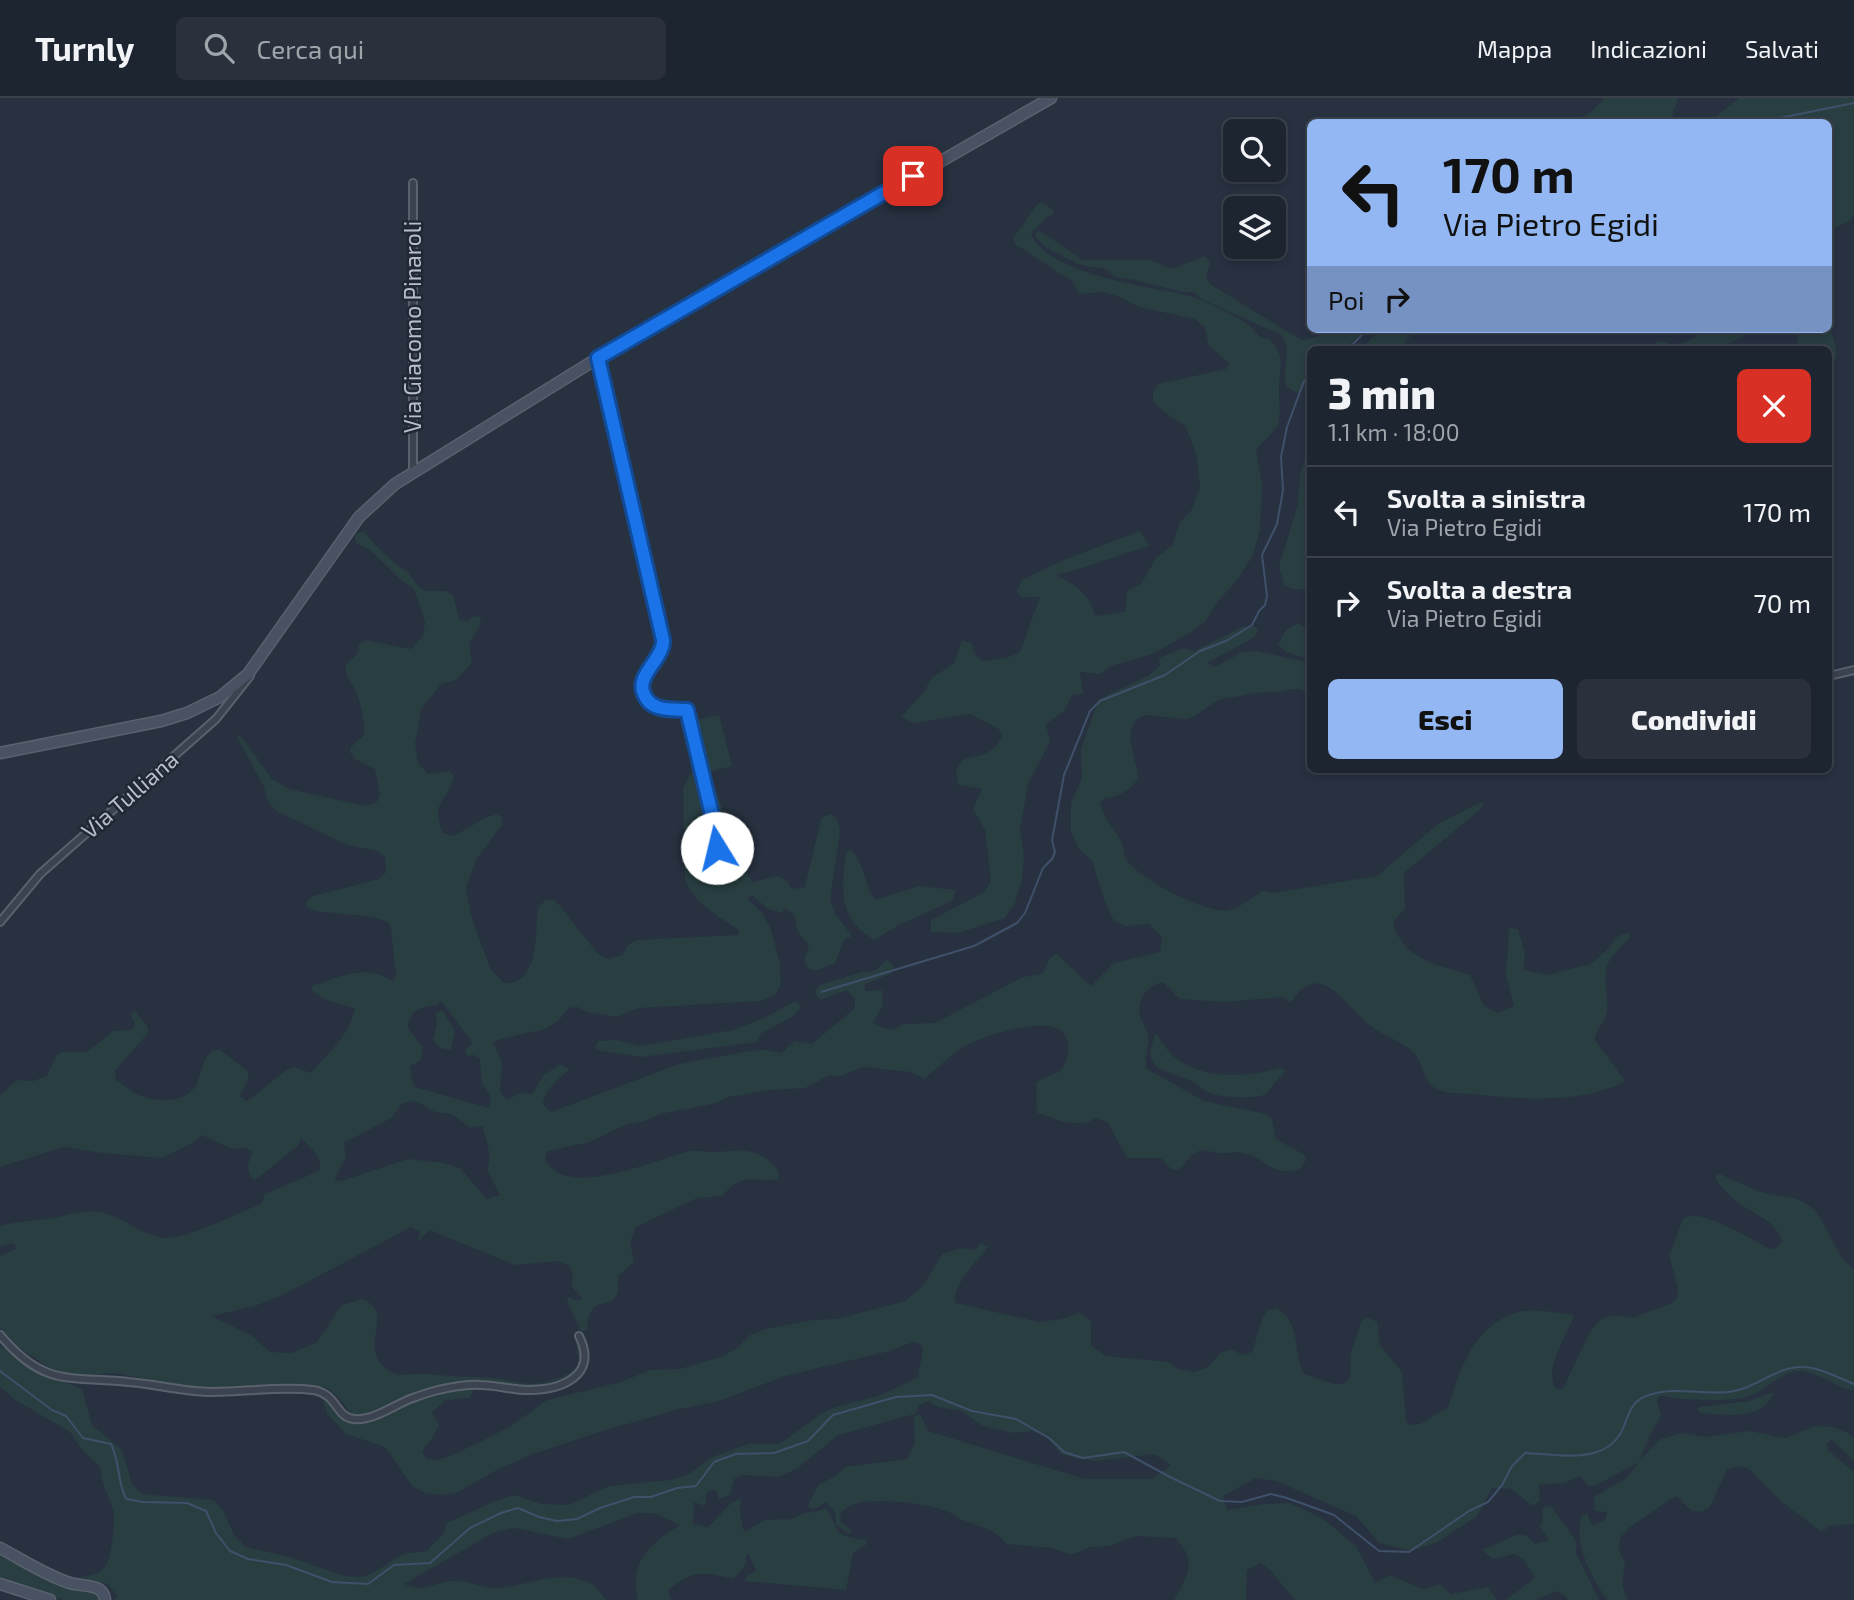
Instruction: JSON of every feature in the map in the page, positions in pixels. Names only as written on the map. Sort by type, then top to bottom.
[{"type":"main road","points":[[0,753],[142,726],[187,713],[220,697],[256,665],[359,517],[386,491],[598,358],[1051,98]]},
{"type":"main road","points":[[0,1548],[64,1581],[99,1588],[105,1594],[105,1600]]},
{"type":"main road","points":[[0,1584],[50,1600]]},
{"type":"street","name":"Via Giacomo Pinaroli","points":[[413,183],[415,471]]},
{"type":"street","points":[[598,358],[663,640],[663,649],[643,681],[642,689],[653,706],[687,710],[712,815],[717,848]]},
{"type":"street","name":"Via Tulliana","points":[[0,922],[40,874],[216,719],[247,681],[256,665]]},
{"type":"street","points":[[1832,675],[1854,670]]},
{"type":"street","points":[[0,1335],[20,1356],[36,1367],[64,1379],[127,1382],[201,1392],[312,1390],[327,1394],[343,1415],[355,1419],[371,1417],[413,1397],[465,1385],[497,1385],[527,1390],[565,1382],[578,1375],[584,1367],[584,1350],[579,1336]]},
{"type":"green space","points":[[1605,98],[1678,98],[1671,119],[1578,119],[1589,114]]},
{"type":"green space","points":[[1739,98],[1854,98],[1854,213],[1850,221],[1832,229],[1832,119],[1713,119]]},
{"type":"green space","points":[[1041,202],[1054,210],[1052,215],[1031,233],[1041,248],[1057,260],[1102,277],[1195,297],[1243,321],[1263,339],[1268,338],[1278,350],[1281,362],[1279,420],[1274,430],[1256,450],[1262,485],[1260,530],[1253,555],[1238,579],[1216,604],[1205,622],[1190,633],[1152,654],[1111,666],[1100,674],[1080,672],[1083,694],[1072,695],[1065,710],[1046,724],[1050,742],[1028,784],[1020,830],[1024,855],[1022,880],[1015,903],[1005,918],[958,933],[931,932],[931,920],[983,893],[991,882],[985,830],[973,809],[982,789],[958,785],[956,771],[962,760],[990,751],[1002,737],[999,729],[970,714],[913,723],[901,717],[923,693],[932,678],[954,663],[962,640],[971,643],[976,656],[983,661],[1006,658],[1020,652],[1040,597],[1021,597],[1017,591],[1022,580],[1063,560],[1140,531],[1149,546],[1056,575],[1081,591],[1095,616],[1125,612],[1127,591],[1141,584],[1156,558],[1172,545],[1180,522],[1191,511],[1200,488],[1197,457],[1186,427],[1153,401],[1153,392],[1158,384],[1226,369],[1230,364],[1209,346],[1205,328],[1195,319],[1139,307],[1103,292],[1079,294],[1072,281],[1015,244],[1013,237]]},
{"type":"green space","points":[[1039,230],[1083,260],[1150,260],[1172,269],[1205,256],[1210,263],[1206,277],[1210,284],[1301,340],[1322,333],[1363,333],[1344,346],[1307,346],[1307,382],[1297,393],[1286,386],[1287,348],[1281,335],[1201,299],[1194,292],[1182,292],[1115,277],[1104,268],[1076,263],[1044,246],[1035,236]]},
{"type":"green space","points":[[1376,333],[1413,333],[1402,346],[1365,346]]},
{"type":"green space","points":[[1700,333],[1746,333],[1719,346],[1655,346],[1656,342],[1674,345]]},
{"type":"green space","points":[[1797,333],[1831,333],[1835,345],[1835,359],[1832,364],[1832,346],[1798,346]]},
{"type":"green space","points":[[1307,452],[1307,589],[1292,589],[1284,585],[1279,566],[1298,505],[1300,474]]},
{"type":"green space","points":[[364,531],[375,545],[406,570],[418,586],[425,591],[446,591],[453,595],[459,619],[467,621],[474,616],[480,617],[481,624],[469,644],[472,663],[456,680],[441,684],[421,710],[415,744],[418,763],[428,774],[449,771],[454,775],[439,807],[439,822],[443,833],[454,836],[485,818],[497,814],[502,818],[502,825],[477,858],[466,888],[471,915],[490,968],[504,983],[516,982],[530,967],[538,907],[546,900],[555,900],[598,954],[607,959],[622,955],[629,944],[636,940],[738,935],[739,930],[700,902],[685,879],[683,788],[691,773],[706,772],[719,798],[737,861],[753,882],[778,876],[788,882],[791,889],[805,887],[821,819],[832,815],[839,825],[830,900],[836,915],[852,936],[844,940],[835,963],[815,971],[808,969],[804,960],[809,946],[797,930],[795,916],[784,908],[783,913],[768,909],[752,895],[747,898],[762,913],[771,929],[780,964],[781,984],[775,995],[761,1001],[639,1008],[617,1017],[587,1012],[578,1007],[569,1008],[558,1021],[545,1029],[493,1043],[502,1062],[500,1092],[507,1100],[520,1093],[532,1094],[543,1076],[560,1064],[570,1070],[557,1080],[546,1095],[543,1105],[551,1112],[679,1064],[749,1051],[781,1053],[795,1041],[812,1044],[855,1008],[855,999],[847,990],[820,1000],[814,992],[820,985],[874,971],[887,960],[893,965],[892,973],[865,984],[865,991],[882,990],[883,1006],[873,1022],[893,1030],[903,1024],[935,1023],[1023,977],[1042,974],[1050,958],[1057,954],[1091,986],[1114,963],[1160,952],[1162,937],[1149,924],[1125,926],[1114,921],[1092,861],[1079,849],[1071,832],[1071,803],[1082,778],[1081,749],[1099,699],[1148,676],[1160,666],[1159,658],[1183,648],[1194,651],[1242,627],[1254,626],[1258,630],[1255,637],[1207,663],[1216,667],[1242,652],[1256,651],[1307,662],[1307,693],[1300,689],[1255,693],[1218,700],[1193,717],[1184,719],[1145,715],[1137,720],[1130,734],[1138,779],[1123,792],[1105,798],[1100,803],[1131,865],[1156,884],[1189,901],[1205,907],[1229,910],[1242,905],[1262,891],[1272,893],[1377,876],[1438,824],[1483,801],[1482,808],[1404,873],[1405,909],[1393,922],[1398,935],[1404,945],[1422,959],[1470,975],[1484,1006],[1498,1013],[1514,1006],[1506,975],[1509,928],[1518,929],[1525,953],[1524,970],[1547,975],[1591,964],[1610,947],[1615,938],[1628,932],[1630,938],[1608,965],[1605,975],[1607,1009],[1595,1040],[1625,1081],[1608,1089],[1570,1097],[1509,1097],[1447,1092],[1429,1083],[1412,1051],[1371,1026],[1344,999],[1324,985],[1313,984],[1303,988],[1288,1002],[1283,997],[1224,1002],[1180,999],[1163,982],[1148,989],[1140,1003],[1141,1018],[1148,1036],[1147,1069],[1204,1101],[1266,1114],[1272,1119],[1276,1139],[1303,1154],[1306,1160],[1300,1169],[1281,1171],[1251,1155],[1204,1150],[1193,1154],[1178,1170],[1171,1169],[1161,1158],[1127,1158],[1108,1123],[1096,1118],[1074,1123],[1037,1113],[1036,1083],[1063,1068],[1068,1053],[1067,1041],[1059,1030],[1049,1026],[1021,1028],[992,1035],[965,1046],[924,1079],[911,1072],[862,1067],[841,1076],[828,1076],[805,1088],[728,1097],[717,1103],[660,1114],[645,1121],[625,1125],[590,1142],[548,1151],[545,1157],[555,1170],[570,1177],[612,1174],[691,1151],[754,1152],[771,1162],[778,1172],[779,1179],[735,1183],[723,1196],[697,1198],[636,1227],[630,1242],[634,1262],[618,1276],[618,1290],[614,1299],[596,1306],[592,1311],[587,1330],[581,1331],[567,1302],[568,1297],[578,1301],[582,1298],[571,1286],[573,1274],[569,1266],[559,1261],[514,1265],[430,1230],[418,1241],[420,1232],[411,1227],[283,1295],[255,1306],[211,1316],[251,1335],[270,1352],[292,1353],[317,1342],[342,1305],[362,1299],[372,1305],[377,1313],[375,1351],[379,1361],[393,1373],[485,1377],[529,1384],[541,1383],[574,1370],[580,1360],[577,1343],[584,1359],[575,1375],[530,1388],[488,1383],[411,1396],[375,1412],[355,1416],[325,1387],[189,1387],[115,1373],[85,1375],[54,1371],[17,1346],[0,1328],[0,1256],[16,1249],[14,1243],[0,1246],[0,1226],[96,1212],[111,1215],[151,1235],[165,1238],[185,1235],[261,1204],[265,1194],[319,1171],[320,1161],[301,1138],[298,1146],[255,1180],[249,1174],[248,1165],[252,1152],[245,1148],[232,1149],[202,1135],[196,1141],[162,1158],[64,1147],[0,1167],[0,1095],[17,1080],[33,1081],[47,1076],[56,1056],[61,1052],[87,1052],[113,1031],[131,1030],[135,1025],[131,1015],[134,1010],[148,1027],[148,1033],[115,1071],[116,1080],[144,1097],[158,1100],[181,1098],[193,1090],[209,1053],[220,1050],[249,1072],[247,1083],[239,1096],[247,1101],[288,1069],[294,1067],[311,1073],[349,1027],[355,1008],[325,1000],[312,990],[312,986],[352,973],[373,973],[392,981],[396,976],[388,922],[373,917],[315,911],[307,907],[306,902],[313,896],[379,879],[386,872],[385,857],[377,851],[347,845],[276,811],[267,799],[264,787],[236,735],[241,736],[272,779],[289,789],[366,806],[376,803],[380,795],[375,769],[355,759],[350,752],[351,747],[364,735],[364,730],[360,702],[347,676],[346,665],[358,653],[359,644],[365,640],[411,649],[423,636],[425,622],[414,589],[371,551],[356,543],[355,534]],"holes":[[[441,1001],[473,1043],[465,1050],[467,1056],[474,1055],[480,1059],[482,1084],[491,1096],[489,1108],[415,1087],[410,1066],[420,1061],[423,1047],[408,1028],[410,1017],[417,1010],[437,1005]],[[416,1101],[435,1112],[452,1114],[470,1128],[482,1126],[489,1154],[487,1170],[500,1195],[487,1199],[460,1168],[444,1163],[408,1159],[341,1181],[334,1180],[346,1157],[344,1143],[391,1118],[403,1103]]]},
{"type":"green space","points":[[1298,623],[1307,629],[1307,659],[1286,652],[1278,644],[1286,630]]},
{"type":"green space","points":[[719,715],[732,766],[710,772],[697,720]]},
{"type":"green space","points":[[850,849],[858,859],[875,900],[919,886],[956,890],[952,901],[899,925],[874,940],[856,925],[846,909],[843,880],[846,853]]},
{"type":"green space","points":[[795,1001],[801,1006],[795,1015],[760,1034],[758,1042],[642,1057],[595,1048],[598,1041],[616,1040],[641,1046],[733,1030],[766,1017]]},
{"type":"green space","points":[[442,1010],[455,1031],[451,1050],[440,1048],[433,1040],[437,1025],[436,1012]]},
{"type":"green space","points":[[1156,1033],[1174,1056],[1201,1071],[1241,1075],[1280,1068],[1285,1071],[1267,1093],[1261,1096],[1212,1094],[1193,1082],[1158,1068],[1153,1063],[1151,1046]]},
{"type":"green space","points":[[1720,1174],[1759,1191],[1797,1199],[1809,1206],[1820,1218],[1842,1257],[1854,1269],[1854,1391],[1811,1373],[1799,1371],[1786,1374],[1753,1394],[1738,1399],[1706,1400],[1660,1396],[1657,1401],[1661,1416],[1640,1460],[1661,1439],[1682,1433],[1704,1437],[1750,1431],[1785,1438],[1815,1426],[1833,1427],[1854,1438],[1854,1461],[1832,1440],[1827,1443],[1828,1450],[1854,1472],[1854,1524],[1828,1526],[1820,1531],[1782,1502],[1749,1469],[1740,1466],[1727,1469],[1710,1507],[1701,1512],[1692,1511],[1677,1497],[1671,1499],[1630,1527],[1620,1538],[1619,1550],[1625,1563],[1622,1585],[1628,1600],[1607,1600],[1585,1560],[1579,1528],[1581,1517],[1587,1513],[1592,1525],[1605,1520],[1607,1512],[1595,1511],[1594,1497],[1626,1478],[1639,1462],[1597,1485],[1588,1486],[1580,1476],[1565,1483],[1539,1485],[1540,1501],[1533,1506],[1511,1489],[1492,1488],[1477,1516],[1438,1542],[1411,1551],[1379,1543],[1356,1516],[1276,1481],[1256,1478],[1223,1496],[1227,1510],[1290,1503],[1322,1518],[1356,1546],[1375,1583],[1390,1575],[1423,1589],[1440,1584],[1451,1594],[1488,1587],[1497,1600],[1295,1600],[1261,1563],[1247,1570],[1246,1600],[1174,1600],[1188,1568],[1187,1554],[1175,1538],[1136,1536],[1110,1546],[1090,1547],[1071,1555],[1052,1548],[1006,1544],[998,1535],[988,1530],[949,1512],[926,1506],[887,1501],[853,1505],[841,1512],[840,1521],[853,1532],[850,1534],[836,1525],[835,1513],[826,1501],[817,1508],[810,1509],[808,1505],[819,1484],[834,1477],[845,1467],[907,1459],[915,1442],[914,1417],[920,1414],[928,1431],[1085,1479],[1152,1479],[1171,1465],[1154,1454],[1096,1461],[1079,1459],[1061,1454],[1047,1436],[1032,1431],[1014,1433],[982,1426],[962,1411],[938,1407],[928,1401],[919,1406],[915,1414],[838,1435],[798,1468],[779,1477],[743,1475],[734,1479],[730,1495],[719,1499],[716,1490],[707,1492],[705,1506],[694,1502],[693,1524],[708,1527],[731,1503],[741,1498],[740,1512],[744,1532],[765,1520],[792,1519],[803,1513],[826,1508],[838,1532],[866,1540],[866,1545],[853,1553],[846,1590],[744,1581],[756,1571],[746,1554],[746,1564],[734,1579],[699,1574],[684,1579],[668,1591],[671,1600],[638,1600],[636,1575],[644,1555],[659,1539],[680,1525],[654,1513],[638,1513],[568,1539],[514,1528],[495,1532],[404,1584],[424,1588],[458,1581],[500,1588],[569,1577],[592,1584],[606,1600],[114,1600],[117,1596],[108,1584],[79,1577],[93,1575],[102,1570],[111,1548],[114,1514],[100,1467],[82,1450],[70,1432],[14,1399],[0,1387],[0,1347],[8,1349],[34,1370],[82,1389],[92,1425],[122,1450],[132,1484],[142,1494],[213,1500],[223,1510],[234,1535],[246,1547],[293,1558],[344,1576],[362,1577],[403,1554],[427,1551],[444,1533],[447,1523],[495,1501],[514,1495],[542,1504],[569,1505],[609,1486],[671,1480],[689,1474],[710,1458],[748,1444],[779,1444],[824,1412],[881,1395],[918,1377],[923,1350],[920,1344],[913,1342],[890,1351],[785,1376],[716,1402],[680,1409],[533,1454],[456,1493],[441,1495],[425,1493],[412,1486],[385,1447],[346,1434],[327,1414],[322,1396],[327,1396],[347,1419],[363,1422],[379,1418],[417,1399],[471,1388],[473,1391],[470,1398],[445,1400],[432,1413],[439,1424],[422,1451],[426,1459],[448,1457],[514,1424],[547,1400],[621,1382],[650,1370],[680,1369],[721,1357],[737,1348],[750,1335],[765,1329],[813,1320],[837,1319],[905,1301],[923,1286],[942,1254],[962,1248],[975,1250],[981,1243],[988,1247],[957,1289],[956,1303],[1039,1322],[1083,1314],[1091,1322],[1091,1345],[1105,1356],[1168,1362],[1178,1369],[1194,1372],[1208,1367],[1221,1352],[1232,1349],[1242,1355],[1252,1352],[1263,1317],[1268,1310],[1277,1308],[1290,1322],[1304,1374],[1334,1384],[1343,1384],[1350,1378],[1351,1353],[1362,1320],[1367,1317],[1377,1322],[1380,1345],[1402,1372],[1406,1421],[1411,1425],[1420,1424],[1448,1407],[1464,1363],[1480,1337],[1491,1326],[1519,1312],[1574,1315],[1552,1372],[1556,1389],[1563,1389],[1589,1333],[1600,1320],[1612,1315],[1632,1318],[1672,1303],[1677,1298],[1678,1288],[1669,1256],[1683,1219],[1690,1216],[1713,1220],[1770,1249],[1776,1248],[1782,1242],[1775,1228],[1730,1196],[1716,1180],[1716,1175]]},
{"type":"green space","points":[[1774,1393],[1768,1402],[1752,1412],[1720,1415],[1700,1413],[1697,1409],[1749,1401]]},
{"type":"green space","points":[[1546,1506],[1552,1507],[1576,1541],[1576,1553],[1599,1600],[1568,1600],[1555,1591],[1537,1600],[1506,1600],[1535,1578],[1523,1559],[1514,1554],[1493,1559],[1482,1550],[1516,1535],[1525,1535],[1535,1544],[1549,1540],[1539,1526],[1543,1520],[1542,1511]]},
{"type":"green space","points":[[0,1554],[72,1588],[95,1592],[100,1595],[100,1600],[63,1600],[0,1579]]},
{"type":"waterway","points":[[1775,119],[1854,103]]},
{"type":"waterway","points":[[1351,346],[1364,333]]},
{"type":"waterway","points":[[821,992],[974,946],[1017,923],[1025,913],[1043,868],[1055,852],[1052,840],[1064,775],[1090,711],[1100,701],[1165,675],[1200,651],[1226,641],[1252,625],[1265,605],[1267,596],[1262,555],[1277,524],[1283,490],[1281,457],[1287,427],[1304,381],[1307,379]]},
{"type":"waterway","points":[[0,1371],[52,1410],[66,1416],[83,1438],[111,1444],[126,1499],[187,1503],[206,1511],[216,1533],[230,1551],[248,1559],[286,1565],[332,1582],[368,1584],[394,1565],[430,1563],[470,1528],[501,1513],[518,1508],[557,1521],[577,1519],[634,1497],[651,1497],[677,1488],[696,1486],[714,1462],[736,1454],[774,1453],[808,1441],[833,1415],[896,1397],[932,1395],[972,1411],[1016,1419],[1049,1438],[1064,1452],[1083,1458],[1124,1452],[1220,1501],[1242,1502],[1271,1494],[1287,1498],[1334,1515],[1379,1551],[1409,1552],[1469,1511],[1488,1502],[1502,1485],[1512,1466],[1525,1453],[1567,1456],[1595,1453],[1607,1448],[1617,1439],[1633,1405],[1644,1397],[1676,1391],[1729,1392],[1748,1387],[1784,1370],[1803,1367],[1822,1371],[1854,1384]]},
{"type":"route","points":[[717,848],[712,815],[687,710],[653,706],[642,689],[643,681],[664,646],[598,358],[913,176]]}]
